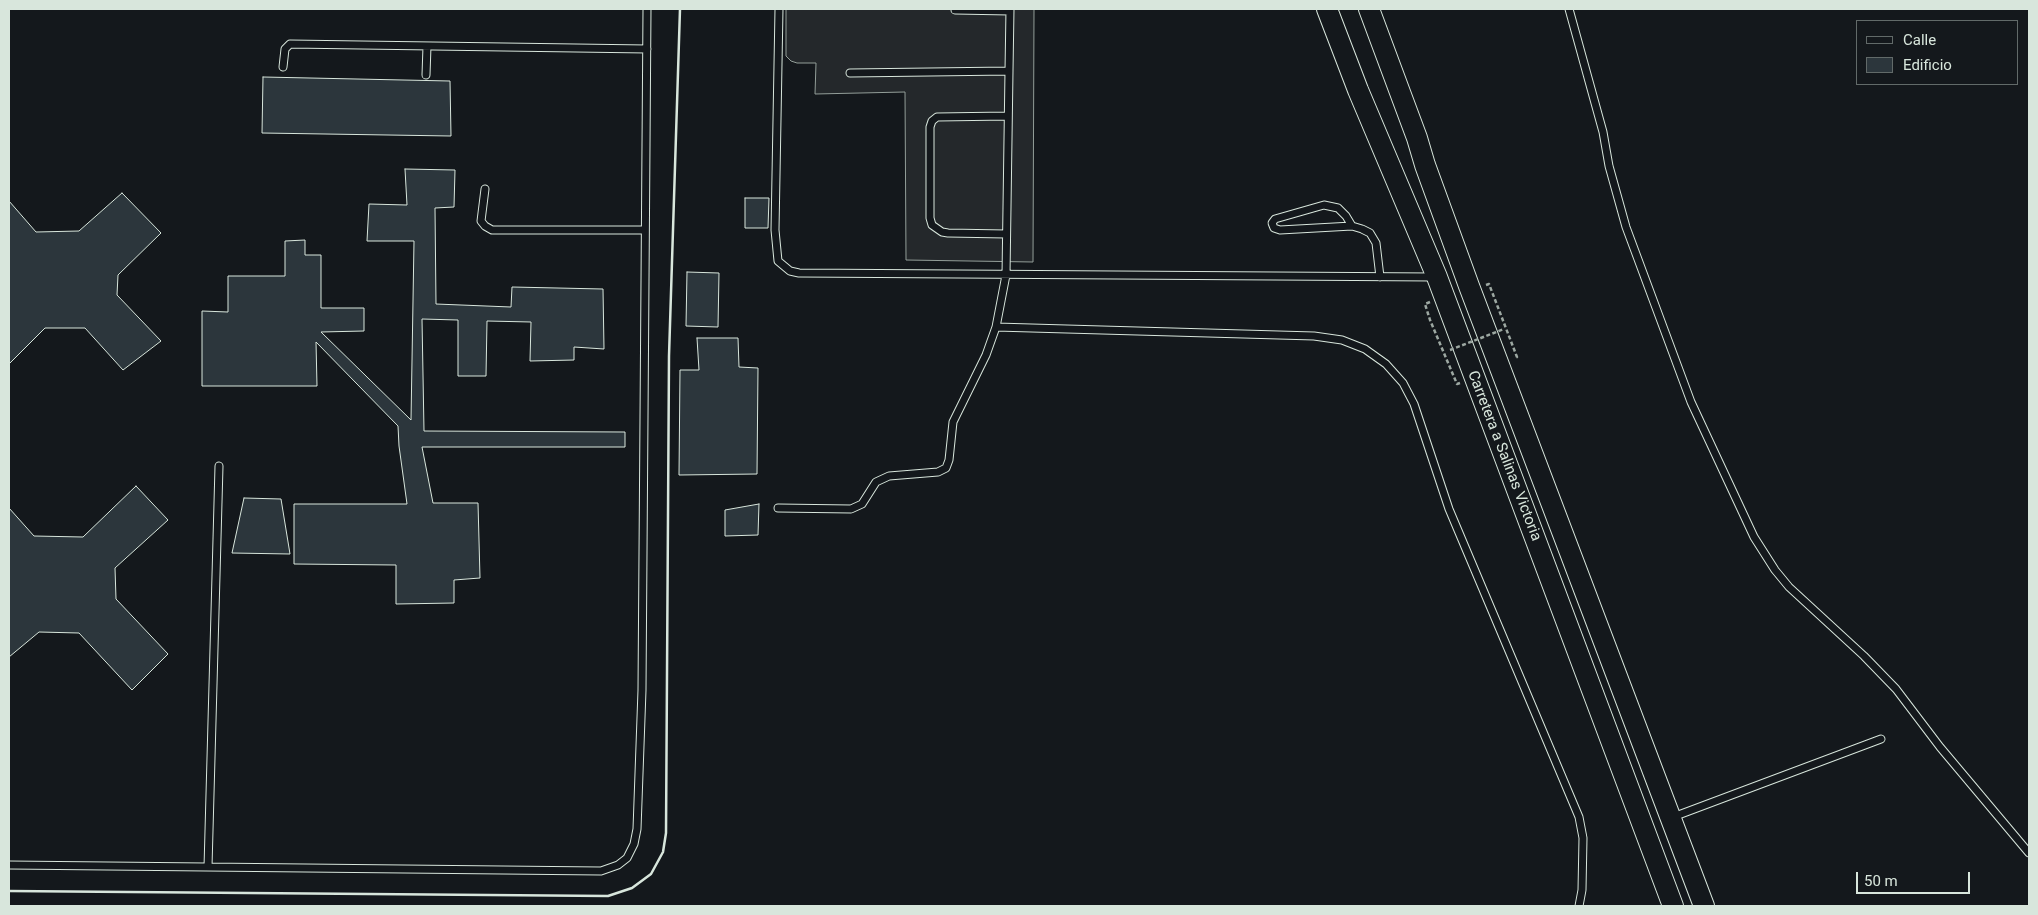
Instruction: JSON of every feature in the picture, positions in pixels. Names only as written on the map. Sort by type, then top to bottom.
[{"type":"main road","name":"Carretera a Salinas Victoria","points":[[1327,9],[1358,90],[1436,277],[1673,906]]},
{"type":"main road","name":"Carretera a Salinas Victoria","points":[[1369,9],[1469,286],[1704,906]]},
{"type":"lane","points":[[9,865],[601,871],[618,865],[627,858],[634,844],[638,829],[642,690],[646,9]]},
{"type":"lane","points":[[779,9],[776,255],[780,264],[790,272],[799,274],[1436,277]]},
{"type":"lane","points":[[1569,9],[1603,132],[1608,166],[1626,227],[1691,402],[1754,537],[1775,570],[1789,587],[1869,661],[1896,689],[1940,748],[2029,854]]},
{"type":"lane","points":[[778,508],[851,509],[862,504],[876,482],[889,476],[938,472],[946,468],[949,460],[953,422],[959,406],[986,355],[996,327],[1006,275],[1010,10],[955,10]]},
{"type":"lane","points":[[283,67],[285,49],[290,44],[647,49]]},
{"type":"lane","points":[[426,75],[427,46]]},
{"type":"lane","points":[[850,73],[1009,71]]},
{"type":"lane","points":[[1006,234],[948,233],[932,226],[930,218],[930,127],[932,121],[937,117],[1008,116]]},
{"type":"lane","points":[[485,189],[482,221],[485,226],[492,230],[646,230]]},
{"type":"lane","points":[[1352,226],[1338,208],[1324,204],[1275,219],[1272,224],[1274,228],[1280,230],[1352,226],[1370,233],[1376,243],[1380,277]]},
{"type":"lane","points":[[996,327],[1314,336],[1342,340],[1365,349],[1386,364],[1403,383],[1414,404],[1449,509],[1579,817],[1582,838],[1582,890],[1579,906]]},
{"type":"lane","points":[[208,867],[219,466]]},
{"type":"lane","points":[[1671,818],[1881,739]]},
{"type":"path","points":[[1450,350],[1504,329]]},
{"type":"shaded area","points":[[786,9],[1034,9],[1033,262],[906,260],[905,92],[815,94],[816,63],[797,63],[791,61],[786,56]]},
{"type":"building","points":[[263,77],[450,81],[451,136],[262,133]]},
{"type":"building","points":[[405,169],[455,170],[454,207],[435,208],[436,304],[511,307],[512,287],[603,289],[604,349],[574,347],[574,360],[530,361],[531,322],[487,321],[486,376],[458,376],[458,320],[422,319],[424,431],[625,432],[625,447],[422,447],[433,503],[478,503],[480,578],[454,580],[454,603],[396,604],[396,565],[294,564],[294,504],[407,504],[398,426],[316,342],[317,386],[202,386],[202,311],[228,312],[228,276],[285,276],[285,241],[305,240],[305,255],[321,255],[321,308],[364,308],[364,331],[321,332],[411,420],[414,241],[367,241],[369,204],[407,205]]},
{"type":"building","points":[[122,193],[161,233],[118,275],[117,295],[161,341],[123,370],[85,328],[45,328],[9,364],[9,201],[36,232],[79,231]]},
{"type":"building","points":[[745,198],[769,198],[768,228],[745,228]]},
{"type":"building","points":[[687,272],[719,273],[718,327],[686,326]]},
{"type":"building","points":[[697,338],[738,338],[739,367],[758,368],[757,474],[679,475],[680,370],[699,370]]},
{"type":"building","points":[[136,486],[168,520],[115,568],[116,599],[168,654],[132,690],[79,633],[39,632],[9,657],[9,508],[34,536],[83,537]]},
{"type":"building","points":[[244,498],[281,499],[290,554],[232,553]]},
{"type":"building","points":[[759,504],[758,535],[725,536],[725,510]]},
{"type":"wall","points":[[9,891],[608,896],[632,888],[651,874],[663,852],[666,833],[669,356],[680,9]]}]
